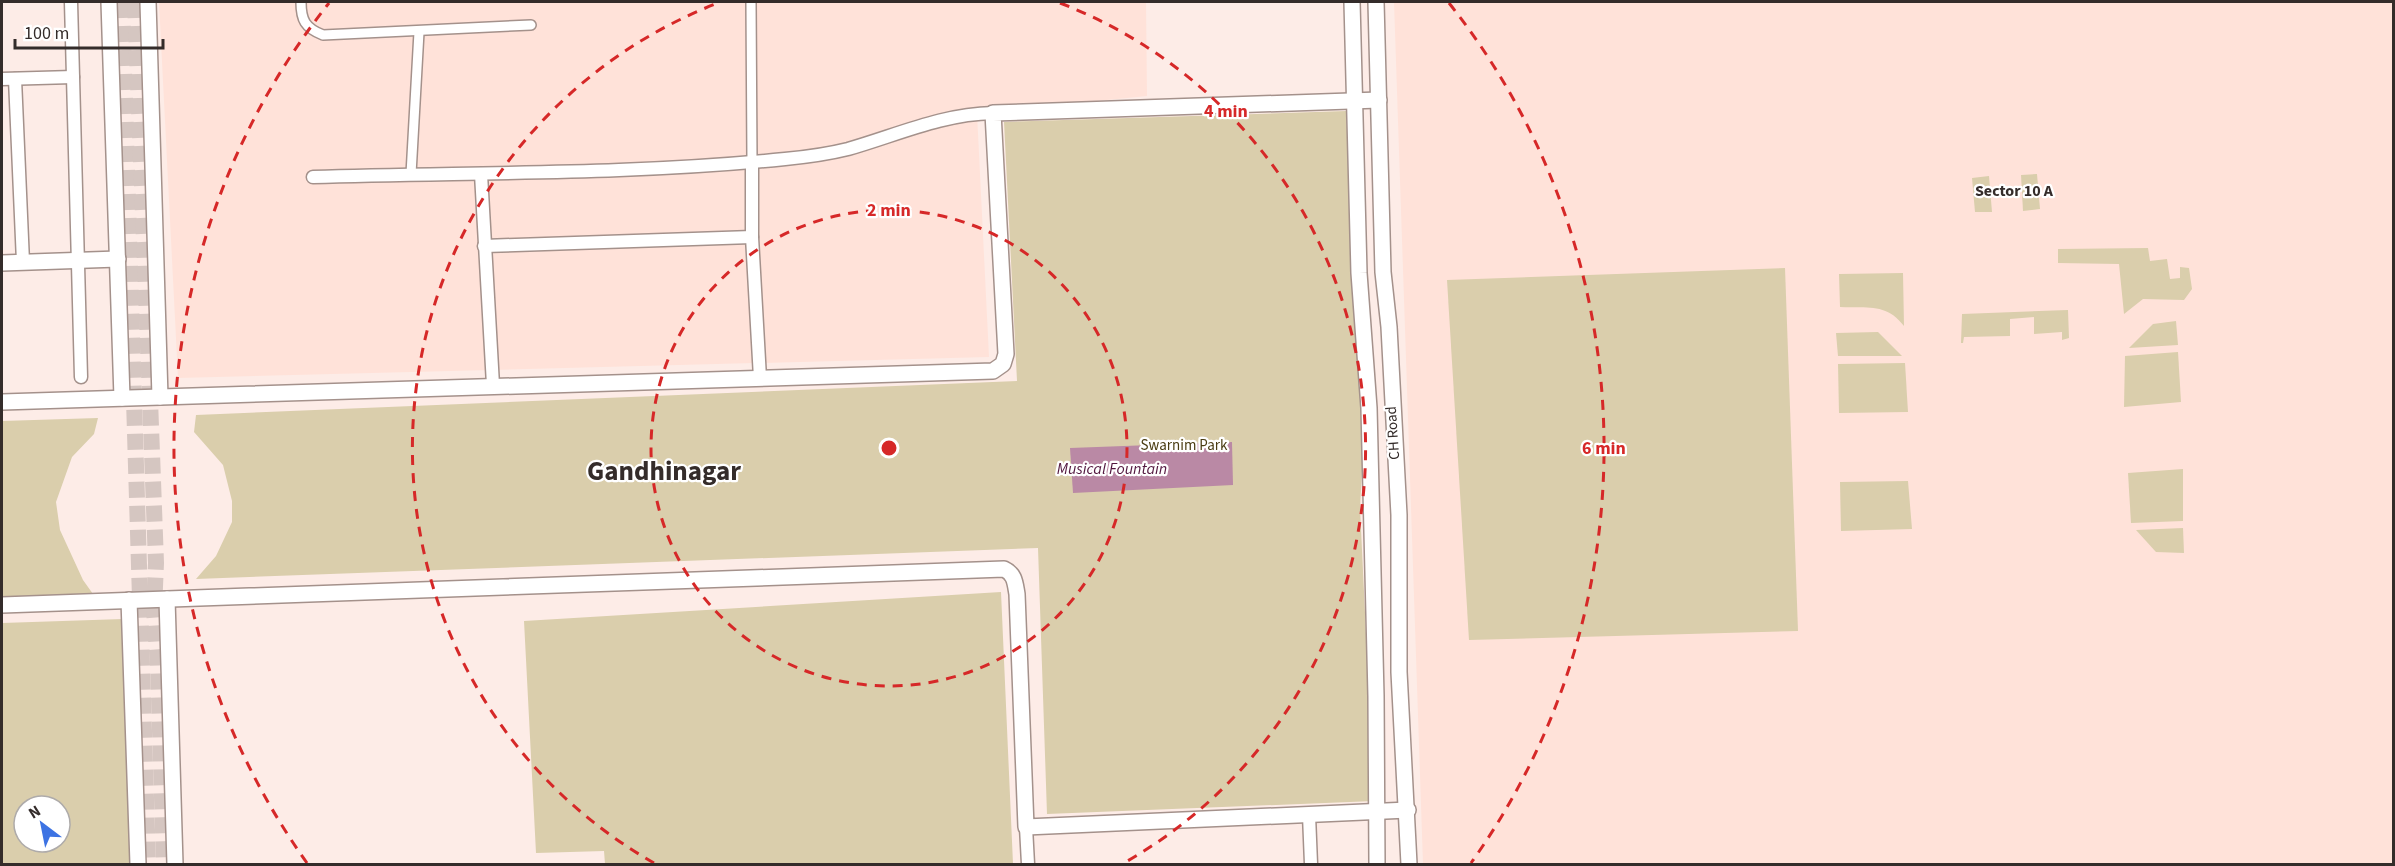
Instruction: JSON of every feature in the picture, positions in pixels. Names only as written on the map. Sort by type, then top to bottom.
[{"type":"street","points":[[71,2],[81,377]]},
{"type":"street","points":[[109,2],[122,398]]},
{"type":"street","points":[[148,2],[160,397]]},
{"type":"street","points":[[301,2],[304,24],[323,35],[531,25]]},
{"type":"street","points":[[752,2],[752,237],[760,378]]},
{"type":"street","name":"CH Road","points":[[1352,2],[1358,263],[1369,402],[1376,685],[1377,864]]},
{"type":"street","name":"CH Road","points":[[1376,2],[1383,272],[1399,515],[1399,672],[1408,810],[1409,864]]},
{"type":"street","points":[[411,174],[419,32]]},
{"type":"street","points":[[2,79],[73,77]]},
{"type":"street","points":[[15,79],[23,262]]},
{"type":"street","points":[[312,177],[481,174],[752,162],[788,159],[846,149],[928,122],[977,113],[1379,100]]},
{"type":"street","points":[[2,402],[993,371],[1003,364],[1006,354],[993,113]]},
{"type":"street","points":[[481,174],[493,385]]},
{"type":"street","points":[[484,246],[752,237]]},
{"type":"street","points":[[2,263],[118,259]]},
{"type":"street","points":[[2,605],[1004,569],[1010,571],[1015,578],[1017,594],[1028,864]]},
{"type":"street","points":[[167,599],[176,864]]},
{"type":"street","points":[[129,600],[138,864]]},
{"type":"street","points":[[1026,827],[1408,810]]},
{"type":"street","points":[[1309,814],[1311,864]]},
{"type":"shaded area","points":[[159,2],[1146,2],[1147,96],[977,113],[989,357],[178,378]]},
{"type":"shaded area","points":[[1394,2],[2393,2],[2393,864],[1423,864]]},
{"type":"green space","name":"Swarnim Park","points":[[1346,111],[1364,432],[1360,508],[1374,801],[1047,814],[1038,548],[196,579],[216,556],[232,522],[232,501],[223,465],[194,432],[196,415],[1017,381],[1004,122]]},
{"type":"green space","points":[[2037,174],[2040,209],[2023,211],[2021,175]]},
{"type":"green space","points":[[1989,176],[1992,212],[1975,212],[1972,178]]},
{"type":"green space","points":[[2148,248],[2150,261],[2167,259],[2170,279],[2180,278],[2180,267],[2189,268],[2192,289],[2184,300],[2143,299],[2124,314],[2119,264],[2058,263],[2058,249]]},
{"type":"green space","points":[[1785,268],[1798,631],[1469,640],[1447,280]]},
{"type":"green space","points":[[1903,273],[1904,326],[1891,313],[1883,310],[1868,307],[1840,307],[1839,274]]},
{"type":"green space","points":[[2068,310],[2069,338],[2062,340],[2062,332],[2034,334],[2034,317],[2010,319],[2010,336],[1964,337],[1961,343],[1962,314]]},
{"type":"green space","points":[[2176,321],[2178,345],[2129,348],[2153,324]]},
{"type":"green space","points":[[1878,332],[1902,356],[1838,356],[1836,333]]},
{"type":"green space","points":[[2178,352],[2181,402],[2124,407],[2125,356]]},
{"type":"green space","points":[[1905,363],[1908,412],[1839,413],[1838,364]]},
{"type":"green space","points":[[98,418],[94,434],[72,457],[56,502],[60,530],[83,580],[93,594],[2,597],[2,421]]},
{"type":"green space","points":[[2183,469],[2183,521],[2131,523],[2128,473]]},
{"type":"green space","points":[[1908,481],[1912,529],[1841,531],[1840,482]]},
{"type":"green space","points":[[2183,528],[2184,553],[2156,552],[2136,530]]},
{"type":"green space","points":[[1001,592],[1013,864],[605,864],[604,851],[536,853],[524,621]]},
{"type":"green space","points":[[123,619],[131,864],[2,864],[2,623]]},
{"type":"water","name":"Musical Fountain","points":[[1232,442],[1233,485],[1073,493],[1070,448]]},
{"type":"tunnel","points":[[122,2],[148,864]]},
{"type":"tunnel","points":[[135,2],[156,563],[154,610],[158,664],[164,864]]},
{"type":"district","name":"Sector 10 A","points":[[2014,191]]},
{"type":"district","name":"Gandhinagar","points":[[664,471]]}]
